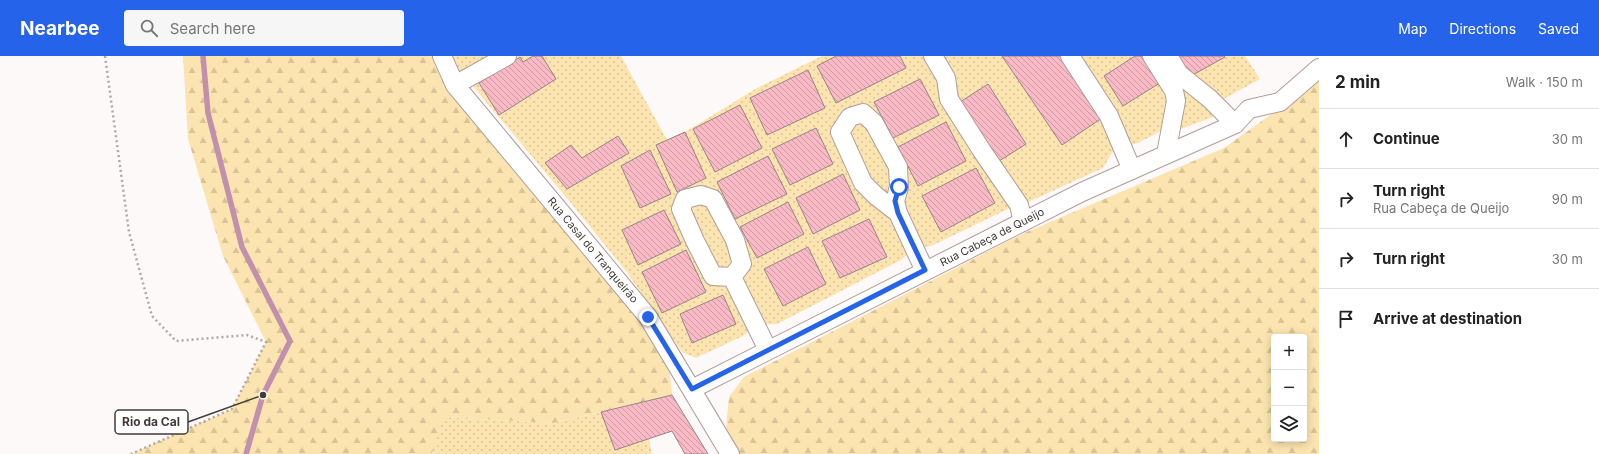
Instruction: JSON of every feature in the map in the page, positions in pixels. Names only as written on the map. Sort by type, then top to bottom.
[{"type":"street","name":"Rua Casal do Tranqueirão","points":[[442,56],[455,86],[648,317],[730,454]]},
{"type":"street","points":[[455,86],[507,56]]},
{"type":"street","points":[[933,56],[946,78],[949,99],[1019,205],[1023,222]]},
{"type":"street","points":[[1070,56],[1109,116],[1132,170]]},
{"type":"street","points":[[1152,56],[1174,91],[1176,100],[1166,154]]},
{"type":"street","points":[[1168,56],[1179,74],[1210,99],[1235,124]]},
{"type":"street","name":"Rua Cabeça de Queijo","points":[[692,389],[925,270],[1023,222],[1166,154],[1235,124],[1249,109],[1280,102],[1319,68]]},
{"type":"street","points":[[898,213],[876,196],[863,182],[840,132],[850,117],[863,113],[874,123],[898,167],[899,187],[895,201],[898,213],[925,270]]},
{"type":"street","points":[[732,277],[768,350]]},
{"type":"path","points":[[105,56],[129,232],[152,316],[176,341],[246,335],[266,342],[232,409],[131,454]]},
{"type":"green space","points":[[183,56],[436,56],[645,318],[668,356],[672,395],[553,423],[443,417],[432,454],[131,454],[232,409],[266,342],[223,256],[188,139]]},
{"type":"green space","points":[[452,56],[495,56],[462,75],[454,66]]},
{"type":"green space","points":[[518,56],[621,56],[667,140],[685,132],[757,88],[822,56],[1245,56],[1260,79],[1222,100],[1207,103],[1213,117],[1170,133],[1161,131],[1138,143],[1123,147],[1112,153],[1103,168],[1026,203],[1008,209],[931,246],[915,248],[901,260],[777,324],[756,325],[743,336],[696,358],[682,352],[626,271],[472,85]]},
{"type":"green space","points":[[1319,77],[1319,454],[738,454],[726,427],[729,397],[744,377],[1022,234],[1224,148],[1308,88]]},
{"type":"green space","points":[[601,412],[615,450],[649,439],[652,454],[432,454],[442,417],[553,423]]},
{"type":"building","points":[[533,56],[542,56],[556,79],[499,115],[479,83],[520,57],[523,62]]},
{"type":"building","points":[[836,56],[900,56],[906,68],[836,103],[817,66]]},
{"type":"building","points":[[1002,56],[1061,56],[1102,118],[1062,145]]},
{"type":"building","points":[[1135,56],[1147,56],[1163,81],[1123,106],[1104,76]]},
{"type":"building","points":[[1177,56],[1224,56],[1225,57],[1189,77]]},
{"type":"building","points":[[808,70],[825,108],[767,135],[750,98]]},
{"type":"building","points":[[920,79],[939,115],[893,138],[874,102]]},
{"type":"building","points":[[988,84],[1026,144],[996,163],[957,104]]},
{"type":"building","points":[[740,105],[762,148],[715,172],[693,129]]},
{"type":"building","points":[[946,122],[966,161],[918,186],[898,147]]},
{"type":"building","points":[[816,128],[833,164],[790,185],[772,149]]},
{"type":"building","points":[[685,132],[706,178],[677,192],[656,145]]},
{"type":"building","points":[[618,136],[629,153],[567,189],[545,163],[571,145],[582,158]]},
{"type":"building","points":[[650,150],[671,194],[640,208],[621,166]]},
{"type":"building","points":[[768,156],[787,194],[735,219],[717,182]]},
{"type":"building","points":[[976,168],[995,203],[941,232],[922,196]]},
{"type":"building","points":[[843,174],[860,210],[813,234],[796,198]]},
{"type":"building","points":[[788,202],[804,234],[757,258],[740,227]]},
{"type":"building","points":[[664,210],[681,244],[638,265],[622,230]]},
{"type":"building","points":[[869,219],[887,257],[840,278],[822,241]]},
{"type":"building","points":[[808,247],[826,284],[783,306],[764,269]]},
{"type":"building","points":[[686,250],[706,292],[662,313],[642,272]]},
{"type":"building","points":[[723,295],[736,324],[692,343],[680,314]]},
{"type":"building","points":[[672,395],[708,454],[685,454],[672,431],[615,450],[601,412]]},
{"type":"waterway","points":[[203,56],[208,113],[242,247],[290,341],[263,395],[246,454]]},
{"type":"place","name":"Rio da Cal","points":[[263,395]]},
{"type":"route","points":[[648,317],[692,389],[925,270],[898,213],[895,201],[899,187]]}]
